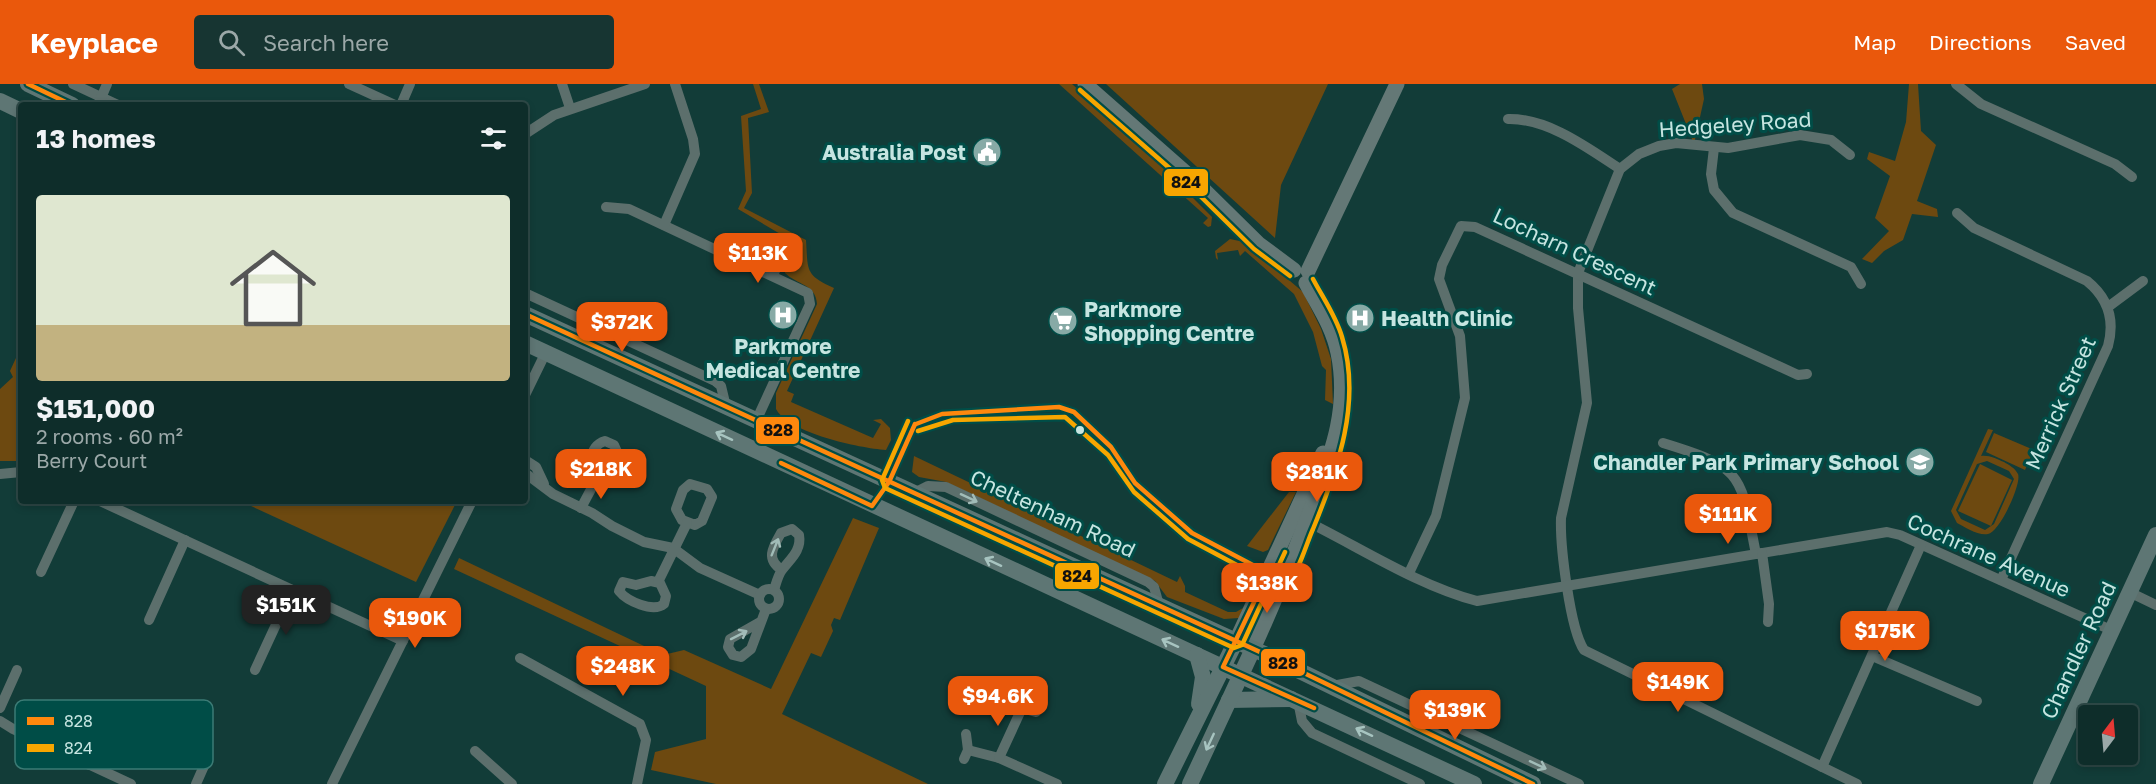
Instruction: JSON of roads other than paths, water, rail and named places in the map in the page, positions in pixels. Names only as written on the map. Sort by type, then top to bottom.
[{"type":"main road","points":[[28,84],[66,102]]},
{"type":"main road","points":[[1085,84],[1195,181],[1259,244],[1302,275],[1330,326],[1338,353],[1342,383],[1339,421],[1301,523],[1285,576],[1191,784]]},
{"type":"main road","points":[[1302,275],[1397,84]]},
{"type":"main road","points":[[0,101],[18,110]]},
{"type":"main road","name":"Cheltenham Road","points":[[528,315],[1159,605],[1533,784]]},
{"type":"main road","points":[[546,352],[557,329]]},
{"type":"main road","points":[[528,344],[1474,784]]},
{"type":"main road","points":[[872,506],[884,480]]},
{"type":"main road","points":[[1165,784],[1269,569],[1301,523]]},
{"type":"main road","name":"Chandler Road","points":[[2041,784],[2156,535]]},
{"type":"main road","points":[[1269,569],[1285,576]]},
{"type":"main road","points":[[1191,731],[1203,677],[1197,655]]},
{"type":"main road","points":[[1229,700],[1297,700]]},
{"type":"street","points":[[73,84],[100,101],[107,84]]},
{"type":"street","points":[[349,84],[388,102]]},
{"type":"street","points":[[402,102],[410,84]]},
{"type":"street","points":[[562,84],[570,108]]},
{"type":"street","points":[[528,132],[543,120],[570,108],[645,84]]},
{"type":"street","points":[[664,225],[695,154],[693,139],[675,84]]},
{"type":"street","points":[[1956,84],[1958,88],[1981,104],[2115,164],[2132,177]]},
{"type":"street","points":[[1508,119],[1526,118],[1583,145],[1620,169],[1578,273],[1578,308],[1587,404],[1561,518],[1561,535],[1579,642],[1584,650],[1857,784]]},
{"type":"street","name":"Hedgeley Road","points":[[1620,169],[1639,154],[1659,146],[1676,143],[1728,148],[1808,135],[1831,140],[1850,155]]},
{"type":"street","points":[[1714,148],[1712,174],[1714,190],[1733,213],[1851,267],[1862,284]]},
{"type":"street","points":[[606,207],[629,209],[804,290],[810,301],[756,421]]},
{"type":"street","points":[[1958,213],[1974,228],[2087,281],[2099,291],[2108,307],[2143,281]]},
{"type":"street","name":"Locharn Crescent","points":[[1409,573],[1439,505],[1466,398],[1460,336],[1439,279],[1439,273],[1461,226],[1475,227],[1798,375],[1807,374]]},
{"type":"street","points":[[773,275],[789,242]]},
{"type":"street","points":[[528,294],[717,382],[726,407]]},
{"type":"street","name":"Merrick Street","points":[[2001,580],[2108,346],[2111,319],[2108,307]]},
{"type":"street","points":[[528,389],[546,352]]},
{"type":"street","points":[[1663,443],[1703,455],[1731,471],[1743,490],[1769,604],[1767,622]]},
{"type":"street","points":[[528,462],[536,467],[546,487]]},
{"type":"street","points":[[0,474],[18,472]]},
{"type":"street","points":[[528,475],[556,495],[644,542],[674,549],[700,568],[760,595]]},
{"type":"street","points":[[581,508],[597,478]]},
{"type":"street","points":[[41,572],[73,504]]},
{"type":"street","points":[[107,504],[403,641]]},
{"type":"street","points":[[332,784],[471,504]]},
{"type":"street","points":[[658,582],[687,523]]},
{"type":"street","name":"Cochrane Avenue","points":[[1301,523],[1460,597],[1477,601],[1887,532],[2112,630]]},
{"type":"street","points":[[149,620],[185,540]]},
{"type":"street","points":[[1822,767],[1921,545]]},
{"type":"street","points":[[774,590],[782,570]]},
{"type":"street","points":[[625,582],[638,585],[658,582],[666,596],[663,606],[651,609],[621,594],[619,587],[625,582]]},
{"type":"street","points":[[635,600],[638,585]]},
{"type":"street","points":[[765,589],[774,590],[779,596],[779,603],[775,608],[766,609],[760,603],[760,595],[765,589]]},
{"type":"street","points":[[255,670],[292,590]]},
{"type":"street","points":[[2129,592],[2156,605]]},
{"type":"street","points":[[760,622],[766,609]]},
{"type":"street","points":[[1872,656],[1977,701]]},
{"type":"street","points":[[520,658],[640,724],[646,740],[637,784]]},
{"type":"street","points":[[0,708],[17,670]]},
{"type":"street","points":[[1332,686],[1359,681],[1579,784]]},
{"type":"street","points":[[1297,700],[1302,721],[1312,733],[1420,784]]},
{"type":"street","points":[[999,758],[1019,706],[1036,712]]},
{"type":"street","points":[[0,721],[15,730]]},
{"type":"street","points":[[966,734],[966,754],[999,758],[1057,784]]},
{"type":"street","points":[[475,751],[512,784]]},
{"type":"street","points":[[98,769],[131,784]]},
{"type":"street","points":[[196,784],[203,769]]},
{"type":"place","name":"Australia Post","points":[[987,152]]},
{"type":"place","name":"Parkmore Medical Centre","points":[[783,315]]},
{"type":"place","name":"Health Clinic","points":[[1360,318]]},
{"type":"place","name":"Parkmore Shopping Centre","points":[[1063,321]]},
{"type":"place","name":"Chandler Park Primary School","points":[[1920,462]]}]
